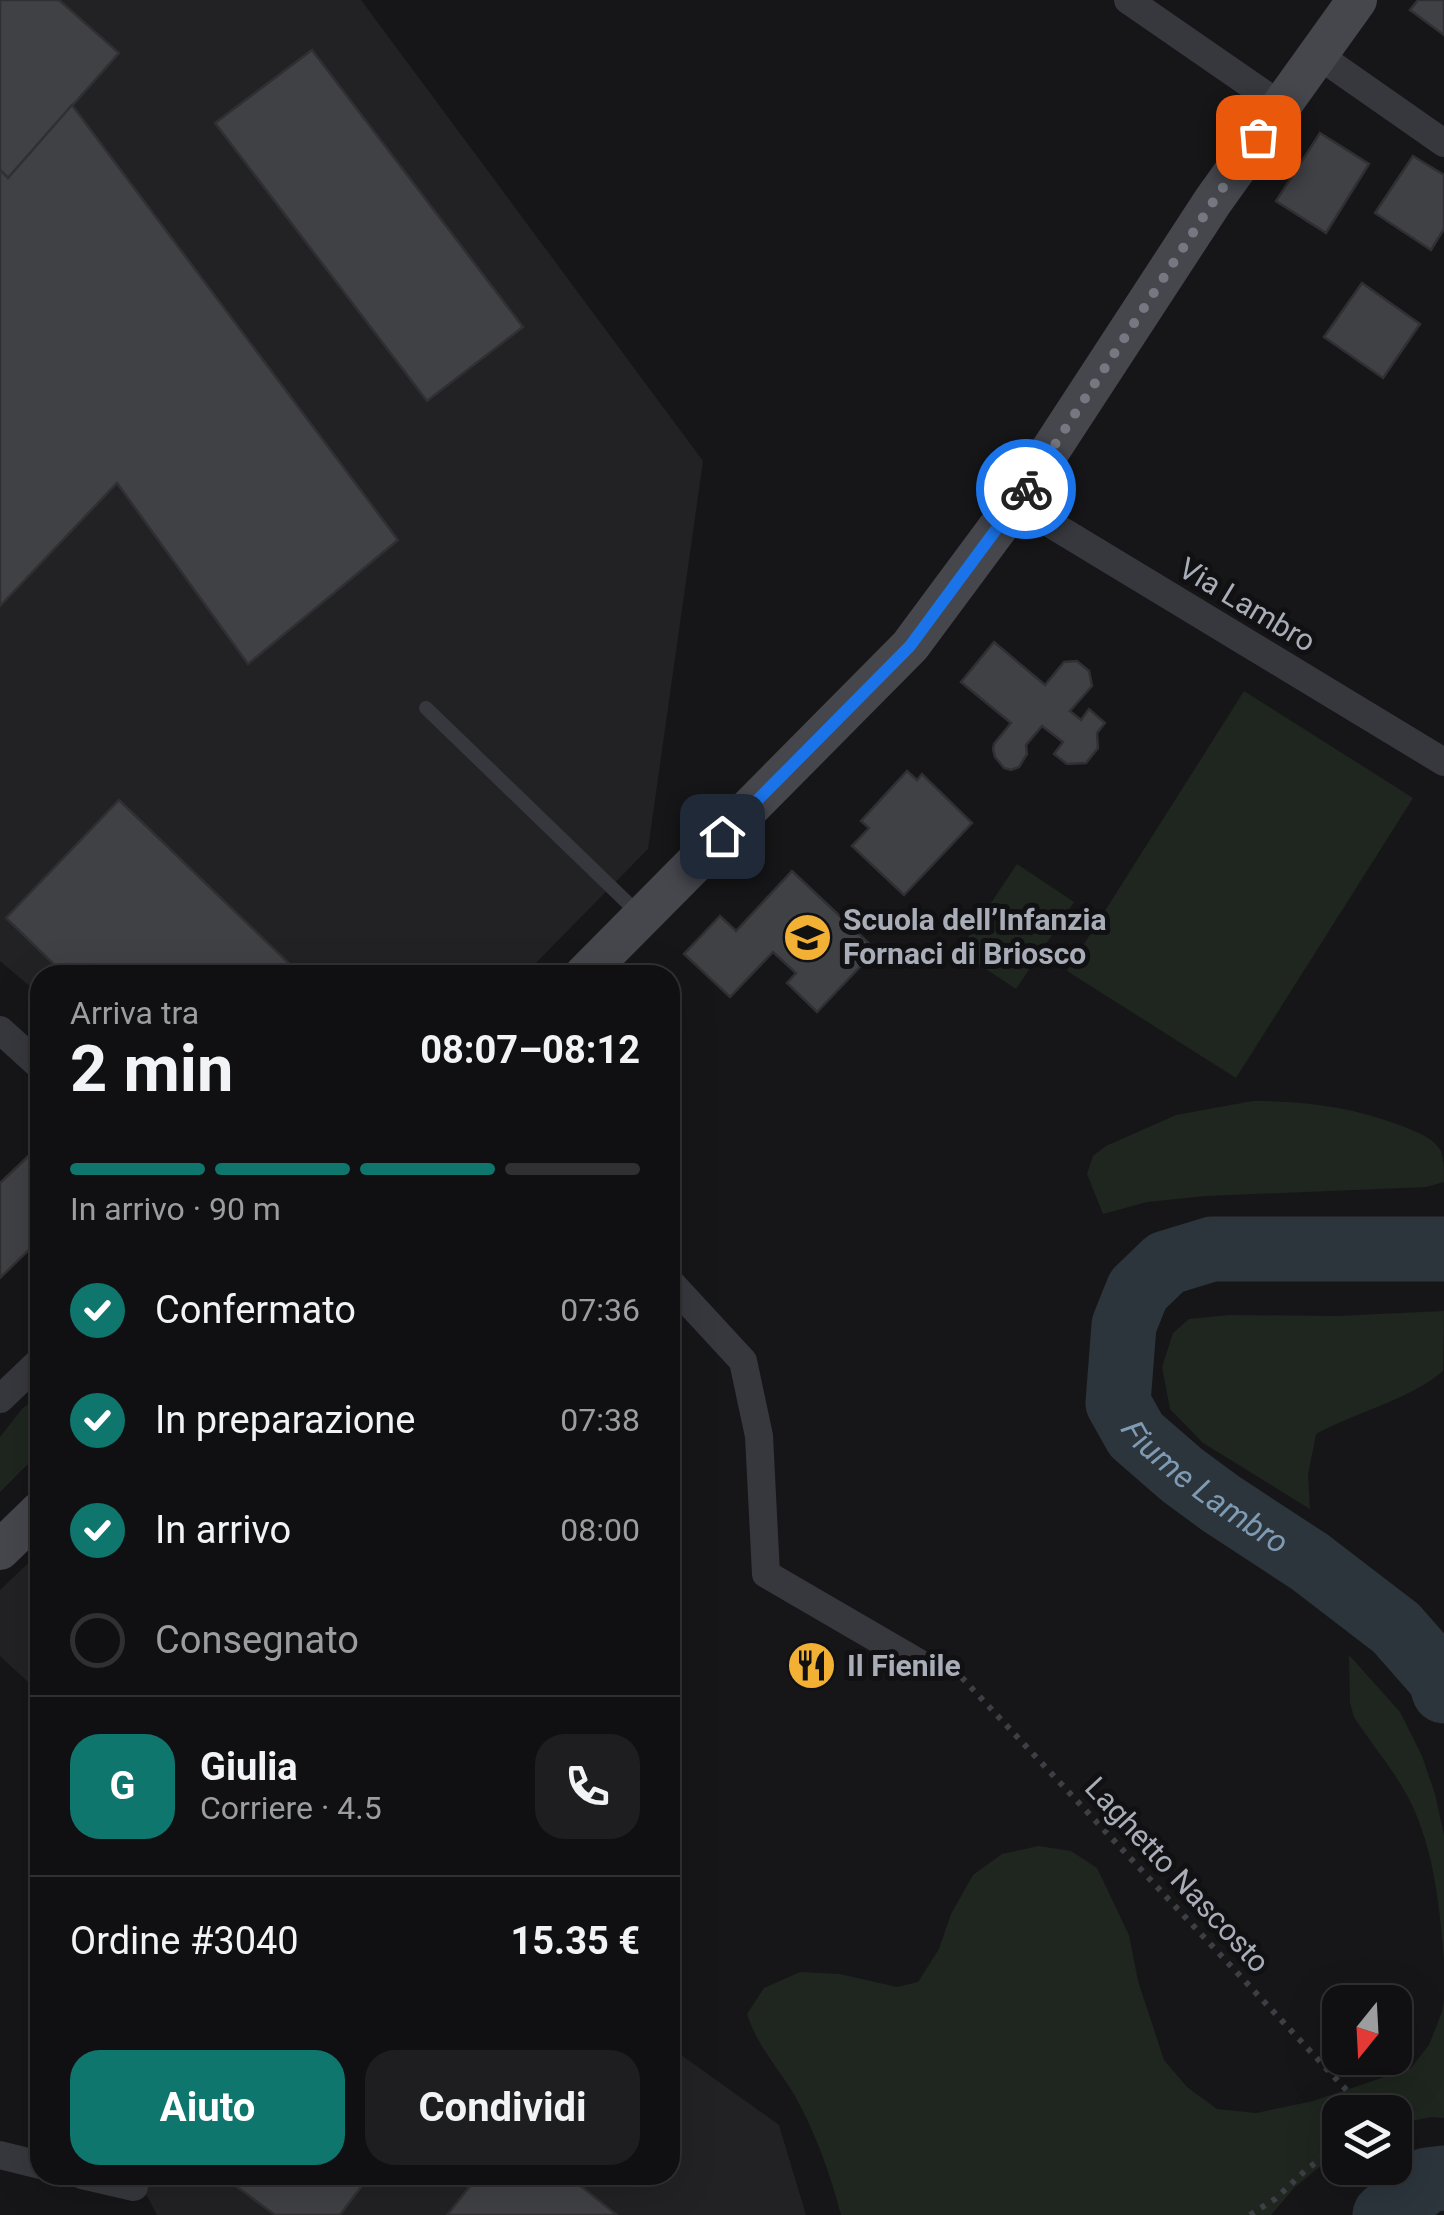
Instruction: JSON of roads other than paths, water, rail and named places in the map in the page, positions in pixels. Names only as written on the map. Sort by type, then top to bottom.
[{"type":"street","points":[[1128,0],[1280,105]]},
{"type":"street","points":[[594,965],[910,646],[1016,503],[1213,202],[1358,0]]},
{"type":"street","points":[[1318,55],[1444,143]]},
{"type":"street","name":"Via Lambro","points":[[1016,503],[1444,762]]},
{"type":"street","points":[[0,1030],[30,1057]]},
{"type":"street","points":[[680,1293],[743,1361],[759,1436],[766,1574],[919,1663]]},
{"type":"street","points":[[0,1399],[30,1370]]},
{"type":"street","points":[[0,1550],[30,1520]]},
{"type":"street","points":[[0,2156],[30,2163]]},
{"type":"street","points":[[122,2185],[134,2188]]},
{"type":"lane","points":[[426,708],[642,916]]},
{"type":"waterway","name":"Fiume Lambro","points":[[1444,1249],[1212,1249],[1166,1263],[1138,1290],[1124,1325],[1118,1403],[1136,1435],[1182,1475],[1310,1562],[1396,1628],[1440,1678],[1444,1691]]},
{"type":"waterway","name":"Fiume Lambro","points":[[1385,2215],[1427,2180],[1444,2178]]},
{"type":"place","name":"Scuola dell’Infanzia Fornaci di Briosco","points":[[808,937]]},
{"type":"place","name":"Il Fienile","points":[[812,1666]]}]
